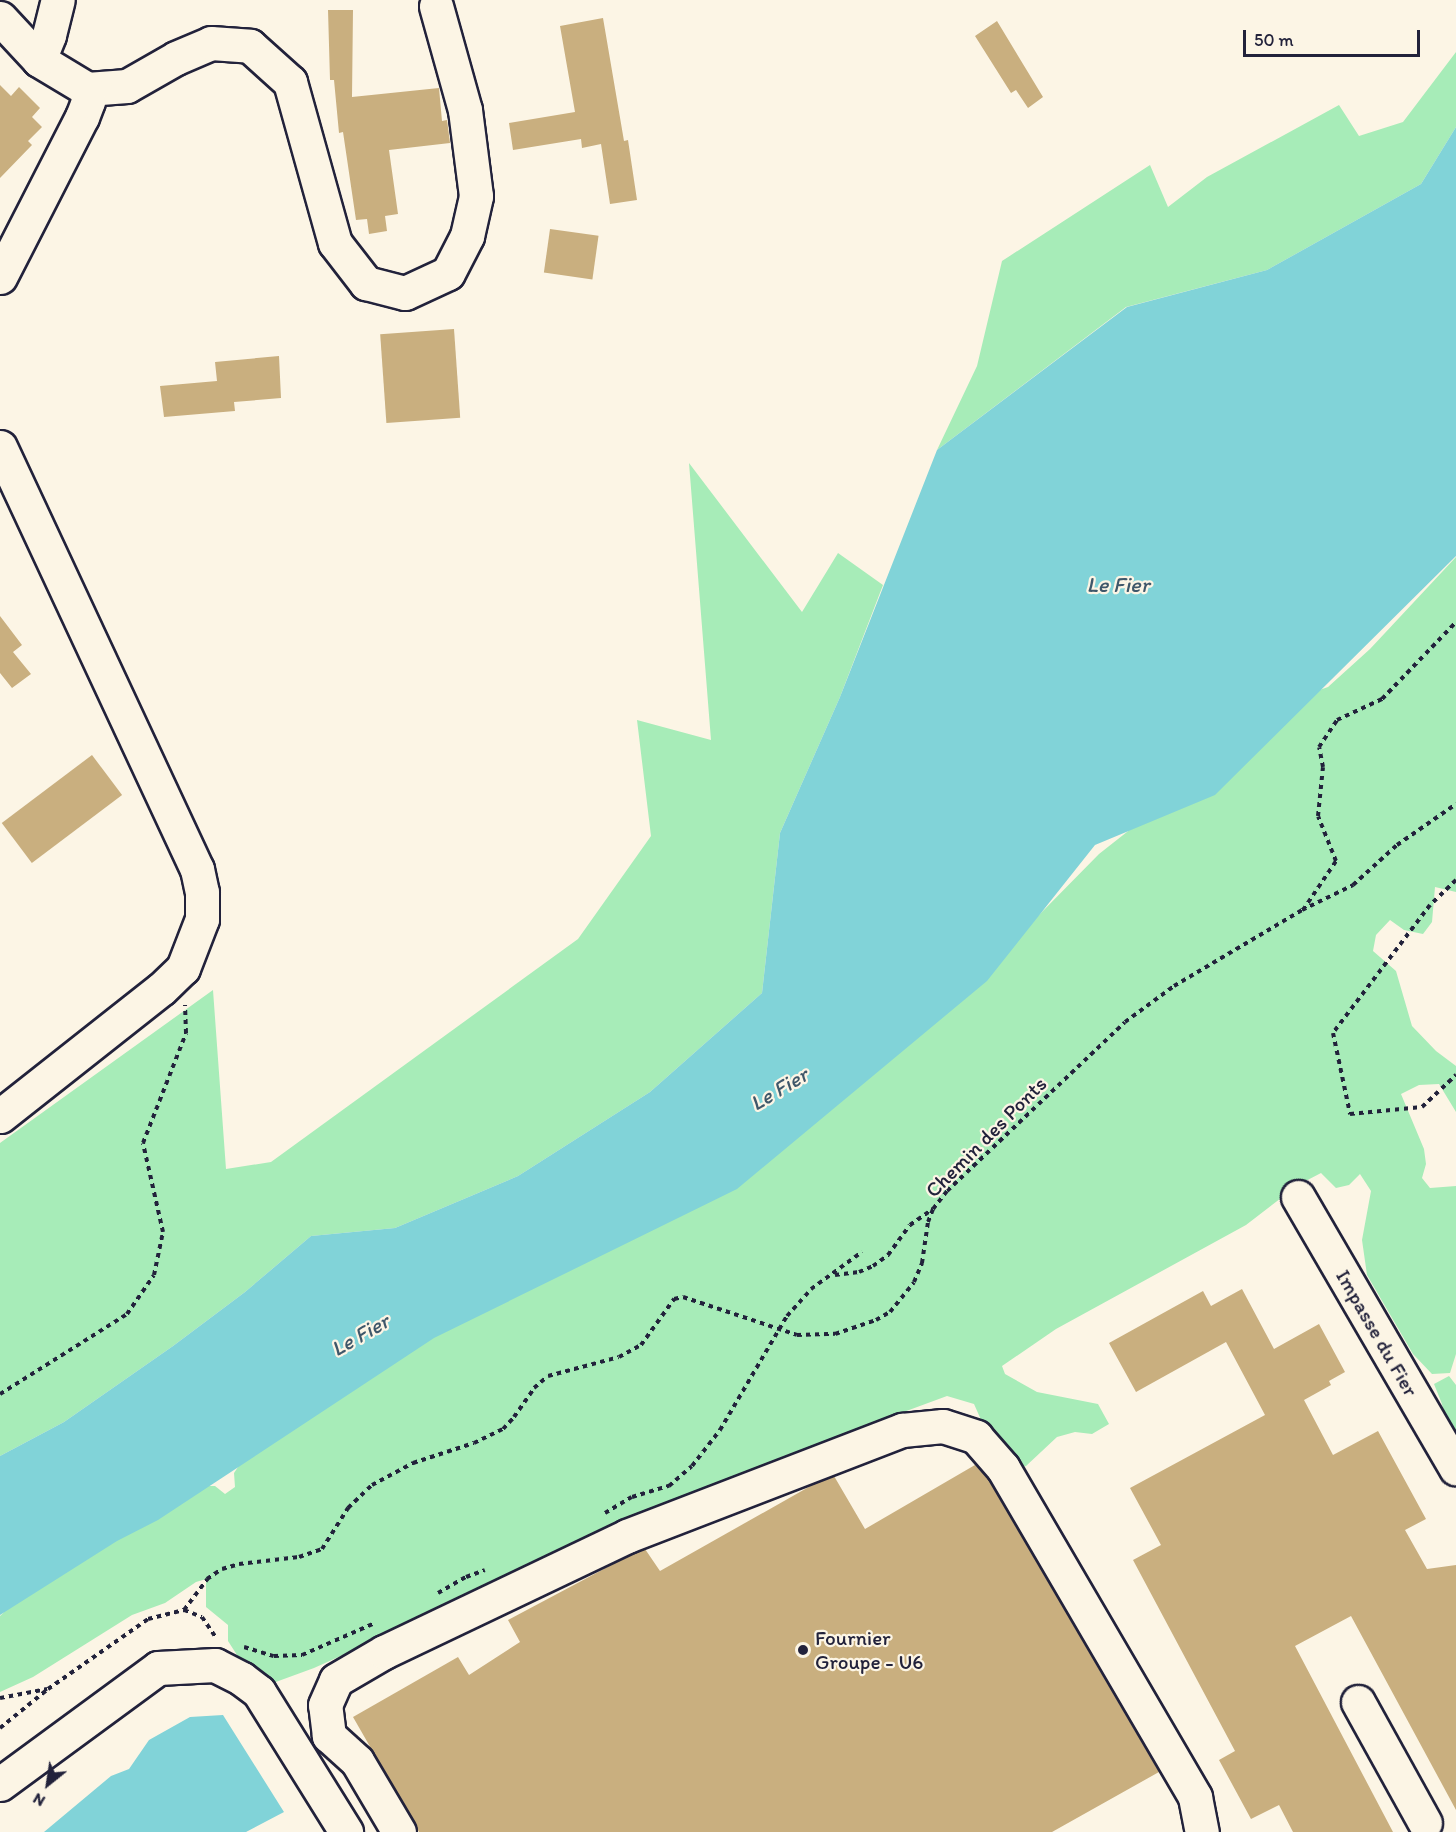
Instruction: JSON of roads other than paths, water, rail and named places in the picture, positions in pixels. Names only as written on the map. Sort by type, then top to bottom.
[{"type":"street","points":[[14,44],[49,35],[58,0]]},
{"type":"street","points":[[14,44],[87,89],[127,86],[176,58],[211,43],[250,46],[290,82],[335,243],[366,283],[405,293],[448,273],[467,236],[477,196],[465,110],[436,6]]},
{"type":"street","points":[[0,277],[82,117],[88,101],[87,89]]},
{"type":"street","points":[[0,447],[197,869],[202,892],[201,919],[183,968],[161,989],[0,1116]]},
{"type":"street","name":"Impasse du Fier","points":[[1298,1197],[1456,1468]]},
{"type":"street","points":[[399,1832],[357,1761],[329,1736],[325,1705],[336,1680],[384,1652],[627,1536],[902,1430],[943,1426],[976,1437],[1003,1468],[1195,1797],[1202,1832]]},
{"type":"street","points":[[0,1784],[158,1668],[221,1668],[259,1692],[346,1832]]},
{"type":"street","points":[[1358,1702],[1428,1828]]},
{"type":"water","name":"Le Fier","points":[[1456,127],[1456,556],[1215,795],[1095,845],[987,981],[737,1189],[434,1338],[158,1520],[117,1541],[0,1615],[0,1456],[64,1422],[173,1346],[245,1292],[311,1236],[395,1228],[518,1176],[650,1092],[762,993],[780,833],[840,697],[937,450],[1127,307],[1267,270],[1421,184]]},
{"type":"water","points":[[223,1715],[284,1812],[246,1832],[44,1832],[111,1776],[129,1769],[149,1740],[190,1717]]},
{"type":"place","name":"Fournier Groupe - U6","points":[[803,1650]]}]
